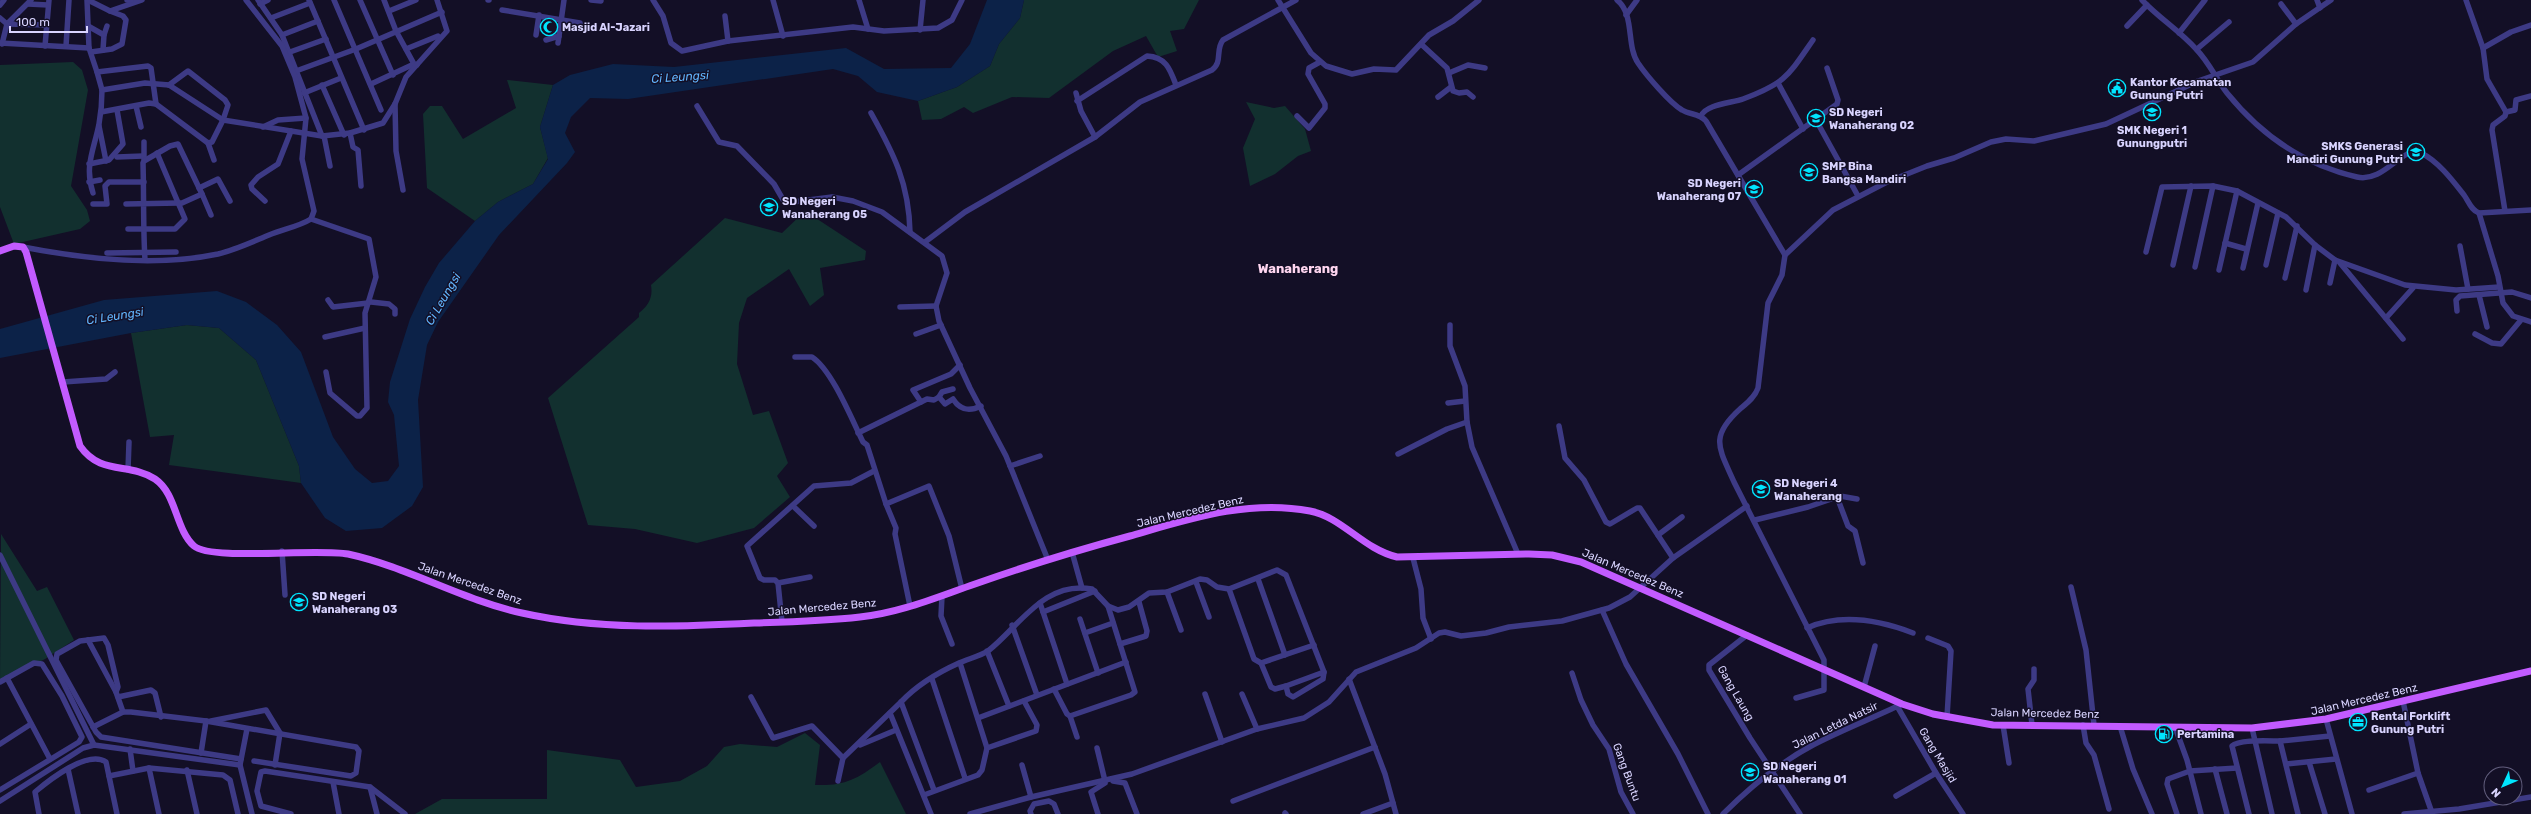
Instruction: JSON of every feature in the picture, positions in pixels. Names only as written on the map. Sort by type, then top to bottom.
[{"type":"main road","points":[[0,251],[14,246],[23,247]]},
{"type":"main road","name":"Jalan Mercedez Benz","points":[[23,247],[59,364],[77,437],[86,454],[97,463],[146,475],[161,484],[188,538],[198,549],[231,553],[282,551],[331,552],[362,558],[497,606],[550,618],[642,627],[782,622],[863,617],[910,606],[1072,552],[1230,510],[1260,507],[1319,514],[1376,550],[1397,557],[1413,558],[1518,554],[1552,555],[1576,561],[1642,588],[1864,687],[1900,705],[1947,717],[2003,725],[2252,728],[2326,719],[2531,671]]},
{"type":"street","points":[[0,5],[4,0]]},
{"type":"street","points":[[66,46],[69,0]]},
{"type":"street","points":[[45,46],[48,3],[29,2],[7,24],[1,44],[45,46],[66,46],[90,50],[104,50],[121,46],[127,22],[124,17],[110,12],[87,0],[90,50],[102,90],[99,125],[89,164],[89,182],[93,193]]},
{"type":"street","points":[[126,0],[131,0]]},
{"type":"street","points":[[110,12],[142,0]]},
{"type":"street","points":[[246,0],[277,39],[287,56],[306,118],[306,134],[302,159],[314,211],[312,219]]},
{"type":"street","points":[[268,0],[259,2],[282,35],[290,52],[304,93],[323,136],[330,166]]},
{"type":"street","points":[[334,0],[381,110]]},
{"type":"street","points":[[360,0],[393,75]]},
{"type":"street","points":[[384,0],[396,31],[416,65]]},
{"type":"street","points":[[389,10],[416,0]]},
{"type":"street","points":[[102,90],[145,83],[169,85],[223,120],[323,136],[347,134],[364,130],[382,123],[395,104],[404,81],[416,65],[447,31],[437,0]]},
{"type":"street","points":[[558,43],[564,0]]},
{"type":"street","points":[[591,0],[601,1]]},
{"type":"street","points":[[653,0],[663,16],[671,43],[677,50],[682,51],[728,41],[856,27],[884,31],[938,28],[952,20],[962,0]]},
{"type":"street","points":[[773,0],[783,36]]},
{"type":"street","points":[[860,0],[868,29]]},
{"type":"street","points":[[920,30],[922,0]]},
{"type":"street","points":[[1278,0],[1306,46],[1320,62],[1335,70],[1352,74],[1374,69],[1394,70],[1435,30],[1453,21],[1479,0]]},
{"type":"street","points":[[925,242],[965,212],[1095,137],[1136,105],[1215,68],[1218,63],[1220,44],[1224,40],[1296,0]]},
{"type":"street","points":[[1617,0],[1623,6],[1639,65],[1680,109],[1702,116],[1786,255]]},
{"type":"street","points":[[1626,15],[1637,0]]},
{"type":"street","points":[[2142,0],[2197,49],[2214,76],[2244,112],[2279,144],[2301,158],[2324,168],[2366,178],[2379,174],[2409,152],[2419,152],[2432,160],[2462,193],[2475,211],[2479,213],[2531,210]]},
{"type":"street","points":[[2179,33],[2205,0]]},
{"type":"street","points":[[2317,0],[2320,8]]},
{"type":"street","points":[[1796,698],[1824,690],[1826,671],[1824,660],[1723,456],[1720,437],[1724,424],[1751,399],[1758,388],[1768,303],[1782,275],[1786,255],[1833,210],[1858,196],[1912,172],[1954,158],[1991,142],[2006,139],[2034,141],[2098,127],[2152,101],[2259,58],[2296,24],[2331,0]]},
{"type":"street","points":[[2466,0],[2483,48],[2486,79],[2506,112]]},
{"type":"street","points":[[271,18],[309,2],[326,38],[341,78],[364,130]]},
{"type":"street","points":[[2281,4],[2296,24]]},
{"type":"street","points":[[2127,26],[2147,5]]},
{"type":"street","points":[[502,10],[580,23]]},
{"type":"street","points":[[296,71],[356,49],[376,39],[442,12]]},
{"type":"street","points":[[536,35],[539,15]]},
{"type":"street","points":[[725,16],[728,41]]},
{"type":"street","points":[[0,18],[7,24],[46,25]]},
{"type":"street","points":[[282,35],[318,21]]},
{"type":"street","points":[[2197,49],[2229,22]]},
{"type":"street","points":[[2483,48],[2511,32],[2531,25]]},
{"type":"street","points":[[88,26],[104,35]]},
{"type":"street","points":[[104,50],[104,35],[107,26]]},
{"type":"street","points":[[406,49],[438,36]]},
{"type":"street","points":[[546,40],[559,36]]},
{"type":"street","points":[[290,52],[326,38]]},
{"type":"street","points":[[1702,116],[1708,109],[1739,100],[1778,83],[1790,74],[1813,40]]},
{"type":"street","points":[[1420,44],[1442,62],[1449,73],[1451,87],[1456,92],[1467,92],[1473,97]]},
{"type":"street","points":[[1077,101],[1147,56],[1157,58],[1167,64],[1176,85]]},
{"type":"street","points":[[1297,116],[1309,128],[1325,108],[1325,104],[1308,74],[1309,68],[1320,62]]},
{"type":"street","points":[[1449,73],[1472,64],[1486,68]]},
{"type":"street","points":[[97,72],[146,65],[151,68],[156,104]]},
{"type":"street","points":[[371,84],[416,65]]},
{"type":"street","points":[[1738,175],[1816,120],[1838,102],[1827,68]]},
{"type":"street","points":[[169,85],[185,71],[191,73],[225,100],[228,105],[223,120],[212,142],[208,143]]},
{"type":"street","points":[[304,93],[341,78]]},
{"type":"street","points":[[1778,83],[1803,129]]},
{"type":"street","points":[[322,85],[353,147],[358,150],[361,186]]},
{"type":"street","points":[[1438,96],[1451,87]]},
{"type":"street","points":[[1076,93],[1077,101],[1095,137]]},
{"type":"street","points":[[2506,112],[2515,110],[2516,100],[2531,96]]},
{"type":"street","points":[[101,112],[149,103],[156,104],[208,143],[214,160]]},
{"type":"street","points":[[395,104],[396,151],[402,190]]},
{"type":"street","points":[[136,106],[141,127]]},
{"type":"street","points":[[697,106],[718,141],[724,144],[738,146],[774,184],[785,203],[832,196],[848,199],[882,212],[925,242],[942,256],[947,269],[944,284],[936,306],[941,324],[1010,466],[1048,560]]},
{"type":"street","points":[[89,164],[106,161],[112,158],[123,142],[117,110]]},
{"type":"street","points":[[2505,211],[2492,130],[2493,126],[2505,116],[2506,112]]},
{"type":"street","points":[[871,113],[889,145],[900,171],[908,196],[910,232]]},
{"type":"street","points":[[263,127],[278,120],[306,118]]},
{"type":"street","points":[[1816,120],[1858,196]]},
{"type":"street","points":[[99,125],[106,161]]},
{"type":"street","points":[[265,201],[252,189],[250,185],[258,177],[278,164],[291,131]]},
{"type":"street","points":[[144,142],[144,260]]},
{"type":"street","points":[[117,157],[144,159],[174,144],[178,144],[211,215]]},
{"type":"street","points":[[128,229],[179,228],[185,219],[156,153]]},
{"type":"street","points":[[126,204],[179,204],[218,179],[230,201]]},
{"type":"street","points":[[89,182],[100,180]]},
{"type":"street","points":[[93,204],[106,204],[105,186],[109,182],[144,182]]},
{"type":"street","points":[[2173,265],[2191,186]]},
{"type":"street","points":[[2195,267],[2213,186]]},
{"type":"street","points":[[2146,252],[2162,187],[2213,186],[2237,191],[2278,213],[2297,226],[2315,245],[2337,261],[2404,339]]},
{"type":"street","points":[[2219,270],[2237,191]]},
{"type":"street","points":[[2243,268],[2246,248],[2258,203]]},
{"type":"street","points":[[2266,265],[2278,213]]},
{"type":"street","points":[[2479,213],[2499,289],[2506,308],[2522,320],[2531,322]]},
{"type":"street","points":[[23,247],[74,258],[144,260],[216,255],[298,226],[312,219],[359,234],[370,241],[376,277],[365,313],[367,408],[360,416],[357,416],[330,393],[326,372]]},
{"type":"street","points":[[2285,278],[2297,226]]},
{"type":"street","points":[[2225,243],[2246,248]]},
{"type":"street","points":[[2306,290],[2315,245]]},
{"type":"street","points":[[2460,246],[2468,289]]},
{"type":"street","points":[[107,253],[176,252]]},
{"type":"street","points":[[2337,261],[2414,288],[2499,289],[2516,292],[2531,298]]},
{"type":"street","points":[[2330,283],[2337,261]]},
{"type":"street","points":[[2386,318],[2414,288]]},
{"type":"street","points":[[2457,311],[2457,297],[2479,296],[2499,289]]},
{"type":"street","points":[[2479,296],[2487,327]]},
{"type":"street","points":[[328,300],[333,307],[369,303],[391,305],[395,309],[395,314]]},
{"type":"street","points":[[900,307],[936,306]]},
{"type":"street","points":[[2475,334],[2492,343],[2501,344],[2522,320]]},
{"type":"street","points":[[916,334],[941,324]]},
{"type":"street","points":[[1450,325],[1450,346],[1464,379],[1467,422],[1476,457],[1518,554]]},
{"type":"street","points":[[325,337],[365,328]]},
{"type":"street","points":[[795,357],[812,357],[817,361],[839,394],[858,433],[868,446],[874,471],[896,528],[895,534],[910,606]]},
{"type":"street","points":[[921,402],[913,390],[951,374],[960,365]]},
{"type":"street","points":[[63,382],[106,379],[115,372]]},
{"type":"street","points":[[858,433],[921,402],[939,397],[942,392],[953,389]]},
{"type":"street","points":[[939,397],[943,403],[953,399],[958,406],[966,410],[981,406]]},
{"type":"street","points":[[1448,403],[1465,401]]},
{"type":"street","points":[[1398,454],[1447,429],[1467,422]]},
{"type":"street","points":[[1558,426],[1565,458],[1584,480],[1606,522],[1610,524],[1639,508],[1673,558]]},
{"type":"street","points":[[128,470],[129,442]]},
{"type":"street","points":[[1010,466],[1040,456]]},
{"type":"street","points":[[810,577],[778,583],[774,580],[764,580],[760,578],[747,546],[814,486],[851,482],[874,471]]},
{"type":"street","points":[[886,504],[927,485],[931,487],[949,536],[962,589]]},
{"type":"street","points":[[1754,520],[1837,497],[1842,496],[1857,499]]},
{"type":"street","points":[[1837,497],[1848,526],[1855,530],[1863,563]]},
{"type":"street","points":[[792,506],[814,526]]},
{"type":"street","points":[[970,814],[1031,797],[1105,781],[1257,729],[1311,715],[1329,702],[1349,680],[1363,669],[1400,656],[1442,632],[1461,636],[1562,621],[1602,610],[1623,602],[1642,588],[1673,558],[1747,506]]},
{"type":"street","points":[[1658,535],[1682,517]]},
{"type":"street","points":[[282,551],[285,595]]},
{"type":"street","points":[[1072,552],[1082,588]]},
{"type":"street","points":[[0,555],[94,745]]},
{"type":"street","points":[[1413,558],[1421,589],[1423,618],[1431,639]]},
{"type":"street","points":[[1120,644],[1147,635],[1139,602],[1141,597],[1149,593],[1168,592],[1203,579],[1214,586],[1230,589],[1258,579],[1277,570],[1286,575],[1324,672],[1324,679],[1298,695],[1291,696],[1286,686]]},
{"type":"street","points":[[1258,579],[1285,655]]},
{"type":"street","points":[[1196,582],[1209,617]]},
{"type":"street","points":[[778,583],[782,622]]},
{"type":"street","points":[[838,781],[842,758],[857,746],[901,702],[932,679],[960,663],[987,651],[1012,625],[1053,594],[1082,588],[1095,591],[1108,606],[1114,609],[1123,609],[1139,602]]},
{"type":"street","points":[[2071,588],[2086,650],[2094,725]]},
{"type":"street","points":[[1230,589],[1254,659],[1261,663],[1271,686],[1275,689],[1324,672]]},
{"type":"street","points":[[1043,612],[1095,591]]},
{"type":"street","points":[[1168,592],[1181,630]]},
{"type":"street","points":[[942,596],[941,616],[952,644]]},
{"type":"street","points":[[1040,603],[1067,684]]},
{"type":"street","points":[[1070,716],[1133,694],[1136,689],[1108,606]]},
{"type":"street","points":[[1602,610],[1626,664],[1678,754],[1708,814]]},
{"type":"street","points":[[1080,619],[1098,673]]},
{"type":"street","points":[[1807,628],[1828,621],[1875,620],[1913,633]]},
{"type":"street","points":[[1084,633],[1113,623]]},
{"type":"street","points":[[1012,625],[1038,696]]},
{"type":"street","name":"Gang Laung","points":[[1747,635],[1709,667],[1750,738],[1772,771]]},
{"type":"street","points":[[117,694],[118,687],[107,642],[104,638],[80,641],[57,654],[56,657],[93,727],[102,737],[241,759]]},
{"type":"street","points":[[1928,638],[1948,646],[1951,651],[1947,717]]},
{"type":"street","points":[[88,640],[117,694],[123,712]]},
{"type":"street","points":[[1261,663],[1314,645]]},
{"type":"street","points":[[1864,687],[1875,646]]},
{"type":"street","points":[[987,651],[1009,706]]},
{"type":"street","points":[[978,718],[1126,662]]},
{"type":"street","points":[[0,682],[34,663],[42,664],[62,696],[82,740],[0,790]]},
{"type":"street","points":[[924,795],[980,773],[987,748],[960,663]]},
{"type":"street","points":[[2032,725],[2028,689],[2034,680],[2034,669]]},
{"type":"street","name":"Gang Buntu","points":[[1572,673],[1581,700],[1593,725],[1609,749],[1621,792],[1633,814]]},
{"type":"street","points":[[7,678],[50,759]]},
{"type":"street","points":[[932,679],[965,778]]},
{"type":"street","points":[[1349,680],[1385,774],[1396,814]]},
{"type":"street","points":[[1054,689],[1067,714],[1070,716],[1077,737]]},
{"type":"street","points":[[117,694],[151,690],[155,693],[161,717]]},
{"type":"street","points":[[1205,694],[1222,742]]},
{"type":"street","points":[[1242,694],[1257,729]]},
{"type":"street","points":[[751,696],[773,738],[812,726],[842,758]]},
{"type":"street","points":[[987,748],[1036,731],[1036,725],[1024,701]]},
{"type":"street","points":[[2403,701],[2418,773],[2434,811]]},
{"type":"street","points":[[901,702],[934,790]]},
{"type":"street","name":"Jalan Letda Natsir","points":[[1723,814],[1772,771],[1826,738],[1900,705]]},
{"type":"street","name":"Gang Masjid","points":[[1900,705],[1936,773],[1963,814]]},
{"type":"street","points":[[207,722],[265,709],[280,733],[275,765]]},
{"type":"street","points":[[93,727],[123,712],[207,722],[280,733],[356,747],[359,751],[356,773],[351,776],[254,761]]},
{"type":"street","points":[[890,713],[931,814]]},
{"type":"street","points":[[2326,719],[2352,814]]},
{"type":"street","points":[[201,753],[207,722]]},
{"type":"street","points":[[0,744],[31,724]]},
{"type":"street","points":[[2003,725],[2009,763]]},
{"type":"street","points":[[2083,725],[2086,743],[2094,755],[2109,809]]},
{"type":"street","points":[[2120,726],[2133,769],[2152,814]]},
{"type":"street","points":[[2175,727],[2190,771],[2201,814]]},
{"type":"street","points":[[247,728],[240,765],[252,814]]},
{"type":"street","points":[[2252,728],[2272,814]]},
{"type":"street","points":[[857,746],[896,730]]},
{"type":"street","points":[[2249,814],[2237,768],[2233,744],[2330,736]]},
{"type":"street","points":[[2280,741],[2298,814]]},
{"type":"street","points":[[0,801],[83,748],[94,745],[240,765]]},
{"type":"street","points":[[1233,801],[1375,747]]},
{"type":"street","points":[[1097,748],[1105,781]]},
{"type":"street","points":[[130,749],[133,771]]},
{"type":"street","points":[[2286,764],[2336,759]]},
{"type":"street","points":[[39,814],[35,793],[51,779],[68,769],[87,761],[104,760],[117,814]]},
{"type":"street","points":[[2309,762],[2325,814]]},
{"type":"street","points":[[1022,765],[1031,797]]},
{"type":"street","points":[[149,768],[159,814]]},
{"type":"street","points":[[109,776],[149,768],[188,770],[228,776],[238,814]]},
{"type":"street","points":[[2177,814],[2168,780],[2190,771],[2237,768]]},
{"type":"street","points":[[68,769],[78,814]]},
{"type":"street","points":[[2215,769],[2227,814]]},
{"type":"street","points":[[188,770],[197,814]]},
{"type":"street","points":[[291,814],[271,812],[260,804],[257,791],[263,771],[370,787],[405,814]]},
{"type":"street","points":[[1772,771],[1800,814]]},
{"type":"street","points":[[1896,796],[1936,773]]},
{"type":"street","points":[[2368,790],[2418,773]]},
{"type":"street","points":[[1098,814],[1091,792],[1098,786],[1116,780],[1125,783],[1137,814]]},
{"type":"street","points":[[333,782],[339,814]]},
{"type":"street","points":[[370,787],[377,814]]},
{"type":"street","points":[[2404,814],[2434,811],[2460,811],[2531,797]]},
{"type":"street","points":[[1031,814],[1030,810],[1034,804],[1049,801],[1054,804],[1058,814]]},
{"type":"street","points":[[1363,814],[1393,803]]},
{"type":"green space","points":[[1024,0],[1199,0],[1184,29],[1170,31],[1177,51],[1158,57],[1146,36],[1113,51],[1049,98],[1012,97],[973,113],[964,107],[941,119],[922,120],[918,101],[957,87],[990,66],[999,44],[1020,18]]},
{"type":"green space","points":[[73,62],[82,70],[88,90],[71,186],[87,210],[90,221],[80,229],[14,244],[0,207],[0,65]]},
{"type":"green space","points":[[507,80],[553,85],[540,127],[548,158],[533,184],[498,202],[475,221],[427,188],[423,114],[430,106],[442,106],[463,139],[516,108]]},
{"type":"green space","points":[[1246,102],[1274,108],[1285,106],[1305,129],[1311,151],[1298,156],[1275,174],[1250,186],[1243,148],[1255,119]]},
{"type":"green space","points":[[805,211],[866,251],[865,260],[820,268],[824,295],[810,306],[789,269],[747,298],[739,323],[737,364],[753,415],[769,411],[788,463],[777,476],[790,497],[754,528],[697,543],[635,529],[588,525],[548,398],[639,317],[639,313],[650,300],[651,285],[725,218],[782,233]]},
{"type":"green space","points":[[187,325],[219,328],[256,360],[299,466],[301,483],[169,465],[174,435],[150,437],[131,333]]},
{"type":"green space","points":[[1,534],[37,591],[47,587],[74,640],[45,659],[0,682]]},
{"type":"green space","points":[[805,733],[820,745],[815,785],[834,784],[849,781],[880,762],[906,814],[415,814],[442,799],[547,799],[547,750],[620,760],[636,787],[680,781],[707,766],[724,747],[740,744],[777,747]]},
{"type":"water","name":"Ci Leungsi","points":[[987,0],[1024,0],[1020,18],[999,44],[990,66],[957,87],[918,101],[877,92],[858,76],[833,69],[628,99],[590,98],[571,117],[565,133],[575,152],[567,163],[499,235],[438,322],[427,345],[418,400],[423,487],[412,506],[382,528],[346,531],[325,518],[301,483],[299,466],[256,360],[219,328],[187,325],[131,333],[0,358],[0,329],[104,300],[217,291],[246,302],[277,325],[301,352],[333,437],[355,469],[372,483],[388,481],[399,466],[394,415],[388,402],[390,382],[410,319],[425,287],[439,263],[475,221],[498,202],[533,184],[548,159],[540,127],[553,85],[570,75],[613,64],[674,67],[846,48],[884,69],[951,68],[970,44]]},
{"type":"place","name":"Masjid Al-Jazari","points":[[549,27]]},
{"type":"place","name":"Kantor Kecamatan Gunung Putri","points":[[2117,88]]},
{"type":"place","name":"SMK Negeri 1 Gunungputri","points":[[2152,112]]},
{"type":"place","name":"SD Negeri Wanaherang 02","points":[[1816,118]]},
{"type":"place","name":"SMKS Generasi Mandiri Gunung Putri","points":[[2416,152]]},
{"type":"place","name":"SMP Bina Bangsa Mandiri","points":[[1809,172]]},
{"type":"place","name":"SD Negeri Wanaherang 07","points":[[1754,189]]},
{"type":"place","name":"SD Negeri Wanaherang 05","points":[[769,207]]},
{"type":"place","name":"SD Negeri 4 Wanaherang","points":[[1761,489]]},
{"type":"place","name":"SD Negeri Wanaherang 03","points":[[299,602]]},
{"type":"place","name":"Rental Forklift Gunung Putri","points":[[2358,722]]},
{"type":"place","name":"Pertamina","points":[[2164,734]]},
{"type":"place","name":"SD Negeri Wanaherang 01","points":[[1750,772]]},
{"type":"district","name":"Wanaherang","points":[[1298,268]]}]
